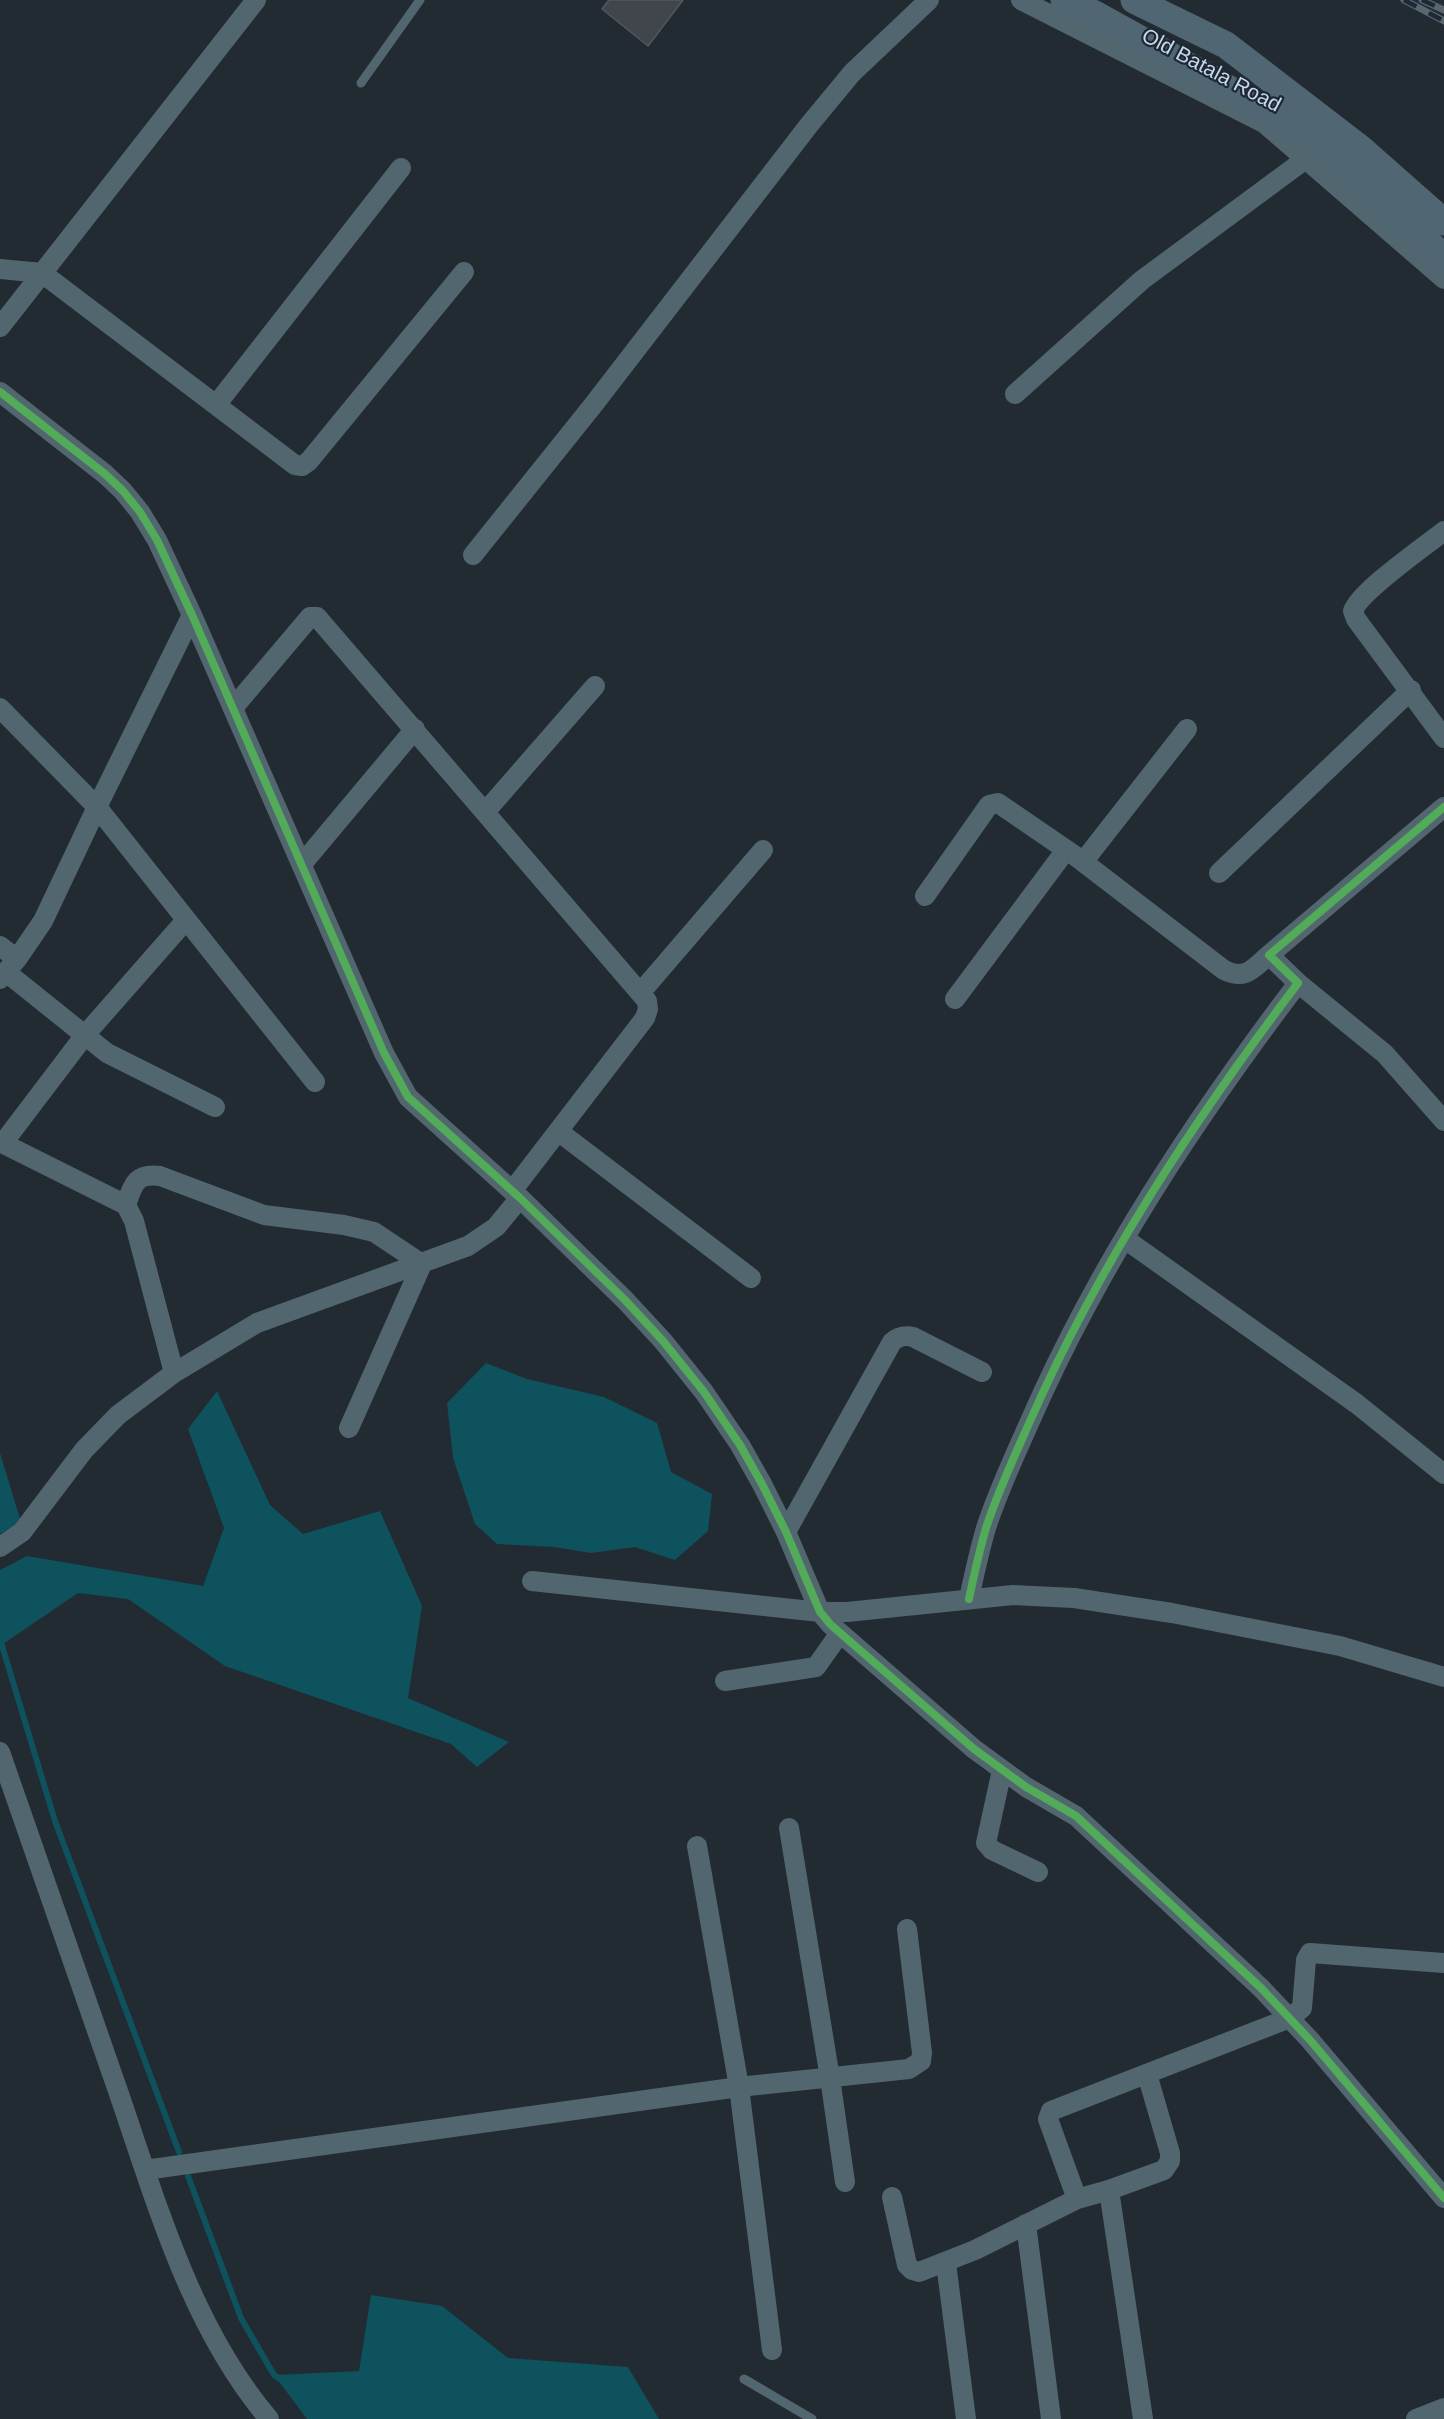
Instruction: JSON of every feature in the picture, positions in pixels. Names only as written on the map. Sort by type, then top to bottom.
[{"type":"main road","points":[[1064,0],[1095,14],[1188,65],[1312,138],[1444,257]]},
{"type":"main road","points":[[1134,0],[1227,45],[1360,148],[1444,222]]},
{"type":"street","points":[[0,327],[256,0]]},
{"type":"street","points":[[473,555],[594,404],[809,124],[852,73],[929,0]]},
{"type":"street","name":"Old Batala Road","points":[[1022,0],[1264,123],[1444,279]]},
{"type":"street","points":[[1015,394],[1143,280],[1307,158]]},
{"type":"street","points":[[216,405],[400,168]]},
{"type":"street","points":[[0,269],[42,273],[295,465],[302,466],[309,461],[464,272]]},
{"type":"street","points":[[0,392],[105,474],[140,512],[157,540],[384,1053],[408,1097],[516,1195],[625,1300],[663,1341],[704,1392],[740,1445],[786,1532],[820,1612],[840,1634],[974,1749],[1002,1770],[1076,1816],[1261,1988],[1310,2040],[1444,2198]]},
{"type":"street","points":[[1444,531],[1367,593],[1355,605],[1353,611],[1356,619],[1411,690],[1444,738]]},
{"type":"street","points":[[8,970],[44,921],[97,807],[192,615]]},
{"type":"street","points":[[0,1547],[21,1532],[84,1450],[118,1414],[174,1372],[256,1323],[454,1253],[483,1238],[496,1227],[558,1131],[645,1018],[648,1009],[647,1001],[641,992],[317,617],[310,617],[233,708]]},
{"type":"street","points":[[486,811],[595,686]]},
{"type":"street","points":[[1219,873],[1411,690]]},
{"type":"street","points":[[0,708],[97,807],[315,1082]]},
{"type":"street","points":[[302,864],[415,729]]},
{"type":"street","points":[[1083,862],[1187,729]]},
{"type":"street","points":[[925,896],[989,805],[998,803],[1083,862],[1224,970],[1234,975],[1246,974],[1444,807]]},
{"type":"street","points":[[641,992],[763,850]]},
{"type":"street","points":[[955,999],[1066,850]]},
{"type":"street","points":[[174,1372],[134,1221],[126,1205],[2,1143],[86,1035],[186,920]]},
{"type":"street","points":[[0,946],[8,970],[107,1053],[215,1107]]},
{"type":"street","points":[[1269,955],[1298,983],[1385,1054],[1444,1121]]},
{"type":"street","points":[[969,1599],[987,1527],[1008,1473],[1050,1377],[1088,1302],[1163,1174],[1298,983]]},
{"type":"street","points":[[558,1131],[751,1278]]},
{"type":"street","points":[[126,1205],[134,1184],[141,1177],[160,1176],[264,1215],[344,1225],[374,1232],[422,1264]]},
{"type":"street","points":[[1125,1239],[1357,1404],[1444,1474]]},
{"type":"street","points":[[349,1428],[422,1264]]},
{"type":"street","points":[[786,1532],[892,1342],[906,1336],[913,1337],[982,1372]]},
{"type":"street","points":[[532,1581],[820,1612],[847,1612],[1013,1595],[1074,1598],[1340,1646],[1444,1677]]},
{"type":"street","points":[[725,1681],[816,1667],[840,1634]]},
{"type":"street","points":[[0,1752],[145,2170],[192,2295],[218,2348],[247,2393],[269,2419]]},
{"type":"street","points":[[1002,1770],[986,1843],[992,1850],[1038,1872]]},
{"type":"street","points":[[789,1827],[845,2182]]},
{"type":"street","points":[[697,1845],[739,2087],[772,2350]]},
{"type":"street","points":[[145,2170],[739,2087],[909,2069],[921,2061],[922,2053],[906,1929]]},
{"type":"street","points":[[1077,2199],[1048,2115],[1051,2111],[1290,2018],[1302,2008],[1307,1956],[1310,1953],[1444,1963]]},
{"type":"street","points":[[892,2197],[907,2265],[919,2272],[946,2263],[1077,2199],[1164,2170],[1170,2161],[1170,2153],[1147,2074]]},
{"type":"street","points":[[1109,2190],[1143,2419]]},
{"type":"street","points":[[1026,2224],[1051,2419]]},
{"type":"street","points":[[946,2263],[966,2419]]},
{"type":"street","points":[[1416,2419],[1443,2410]]},
{"type":"lane","points":[[361,83],[420,0]]},
{"type":"lane","points":[[744,2379],[812,2419]]},
{"type":"water","points":[[486,1363],[527,1379],[604,1397],[657,1423],[671,1472],[712,1494],[708,1531],[675,1560],[635,1547],[591,1553],[554,1547],[497,1544],[475,1524],[453,1458],[447,1403]]},
{"type":"water","points":[[217,1391],[270,1505],[303,1534],[380,1511],[422,1606],[408,1698],[509,1742],[477,1767],[451,1744],[225,1666],[128,1599],[78,1593],[0,1646],[0,1570],[27,1556],[203,1586],[224,1528],[188,1429]]},
{"type":"water","points":[[0,1453],[21,1522],[0,1534]]},
{"type":"water","points":[[371,2295],[442,2306],[508,2358],[628,2367],[659,2419],[307,2419],[274,2375],[359,2371]]},
{"type":"building","points":[[609,0],[683,0],[648,46],[602,9]]},
{"type":"waterway","points":[[0,1639],[55,1821],[179,2152]]},
{"type":"waterway","points":[[188,2176],[241,2318],[274,2375],[280,2379]]},
{"type":"railway","points":[[1404,0],[1444,21]]},
{"type":"railway","points":[[1422,0],[1444,10]]},
{"type":"cycle path","points":[[0,392],[105,474],[140,512],[157,540],[384,1053],[408,1097],[520,1198],[625,1300],[663,1341],[704,1392],[740,1445],[762,1484],[786,1532],[820,1612],[831,1625],[974,1749],[1026,1787],[1076,1816],[1261,1988],[1310,2040],[1444,2198]]},
{"type":"cycle path","points":[[969,1599],[986,1528],[1001,1487],[1058,1361],[1087,1304],[1186,1139],[1298,983],[1269,955],[1444,807]]}]
